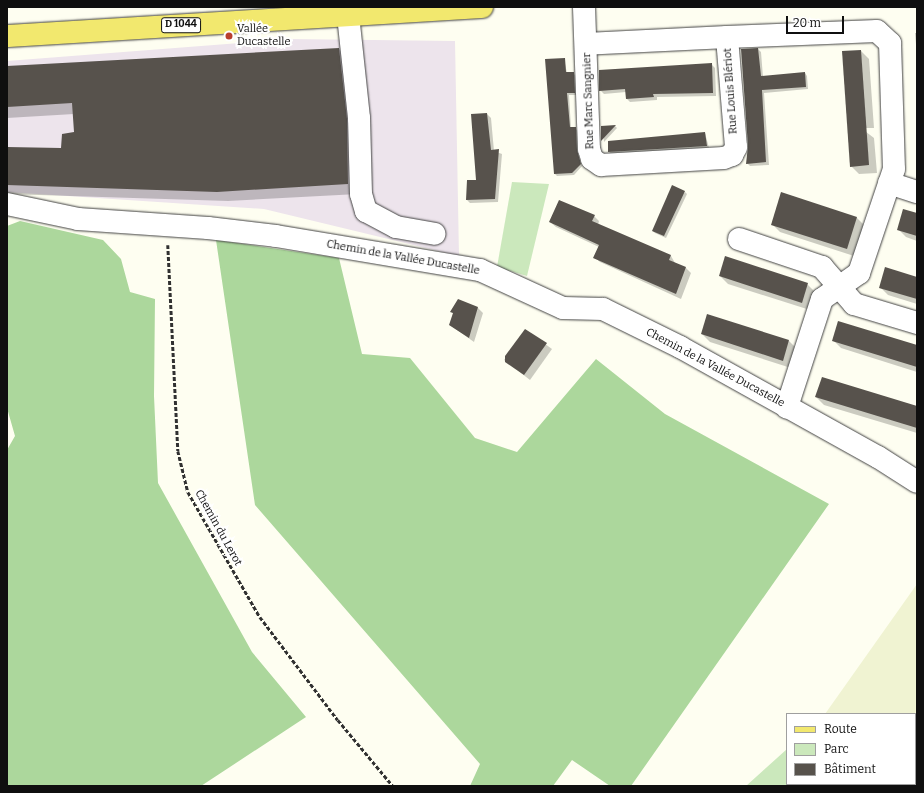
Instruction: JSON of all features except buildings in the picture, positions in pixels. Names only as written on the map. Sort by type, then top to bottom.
[{"type":"main road","name":"D 1044","points":[[7,36],[303,12],[348,15],[482,7]]},
{"type":"street","name":"Rue Marc Sangnier","points":[[584,7],[589,148],[592,160],[601,165],[627,163]]},
{"type":"street","points":[[348,15],[359,118],[361,194],[366,210],[396,227],[434,234]]},
{"type":"street","points":[[727,37],[877,31],[890,43],[894,169],[859,273],[822,299],[787,406]]},
{"type":"street","name":"Rue Louis Blériot","points":[[586,44],[727,37],[736,147],[732,155],[724,158],[627,163]]},
{"type":"street","points":[[889,183],[917,192]]},
{"type":"street","name":"Chemin de la Vallée Ducastelle","points":[[7,204],[78,219],[165,227],[208,228],[276,236],[480,270],[563,308],[603,309],[787,406],[878,457],[917,482]]},
{"type":"street","points":[[739,240],[822,267],[854,304],[917,323]]},
{"type":"path","name":"Chemin du Lerot","points":[[165,227],[170,254],[178,451],[188,492],[260,617],[338,720],[394,786]]},
{"type":"shaded area","points":[[290,39],[455,41],[459,256],[264,209],[7,192],[7,61]]},
{"type":"green space","points":[[512,182],[549,184],[527,276],[497,267]]},
{"type":"green space","points":[[20,221],[103,240],[121,259],[130,292],[155,299],[154,396],[158,483],[252,652],[306,717],[201,786],[7,786],[7,450],[15,436],[7,408],[7,226]]},
{"type":"green space","points":[[216,240],[339,258],[362,354],[410,358],[475,438],[517,452],[596,359],[665,414],[829,504],[631,786],[610,786],[572,760],[553,786],[470,786],[480,764],[255,505]]},
{"type":"green space","points":[[917,584],[917,786],[894,785],[916,785],[916,713],[826,713]]},
{"type":"green space","points":[[786,750],[786,785],[895,786],[746,786]]},
{"type":"place","name":"Vallée Ducastelle","points":[[229,36]]}]
